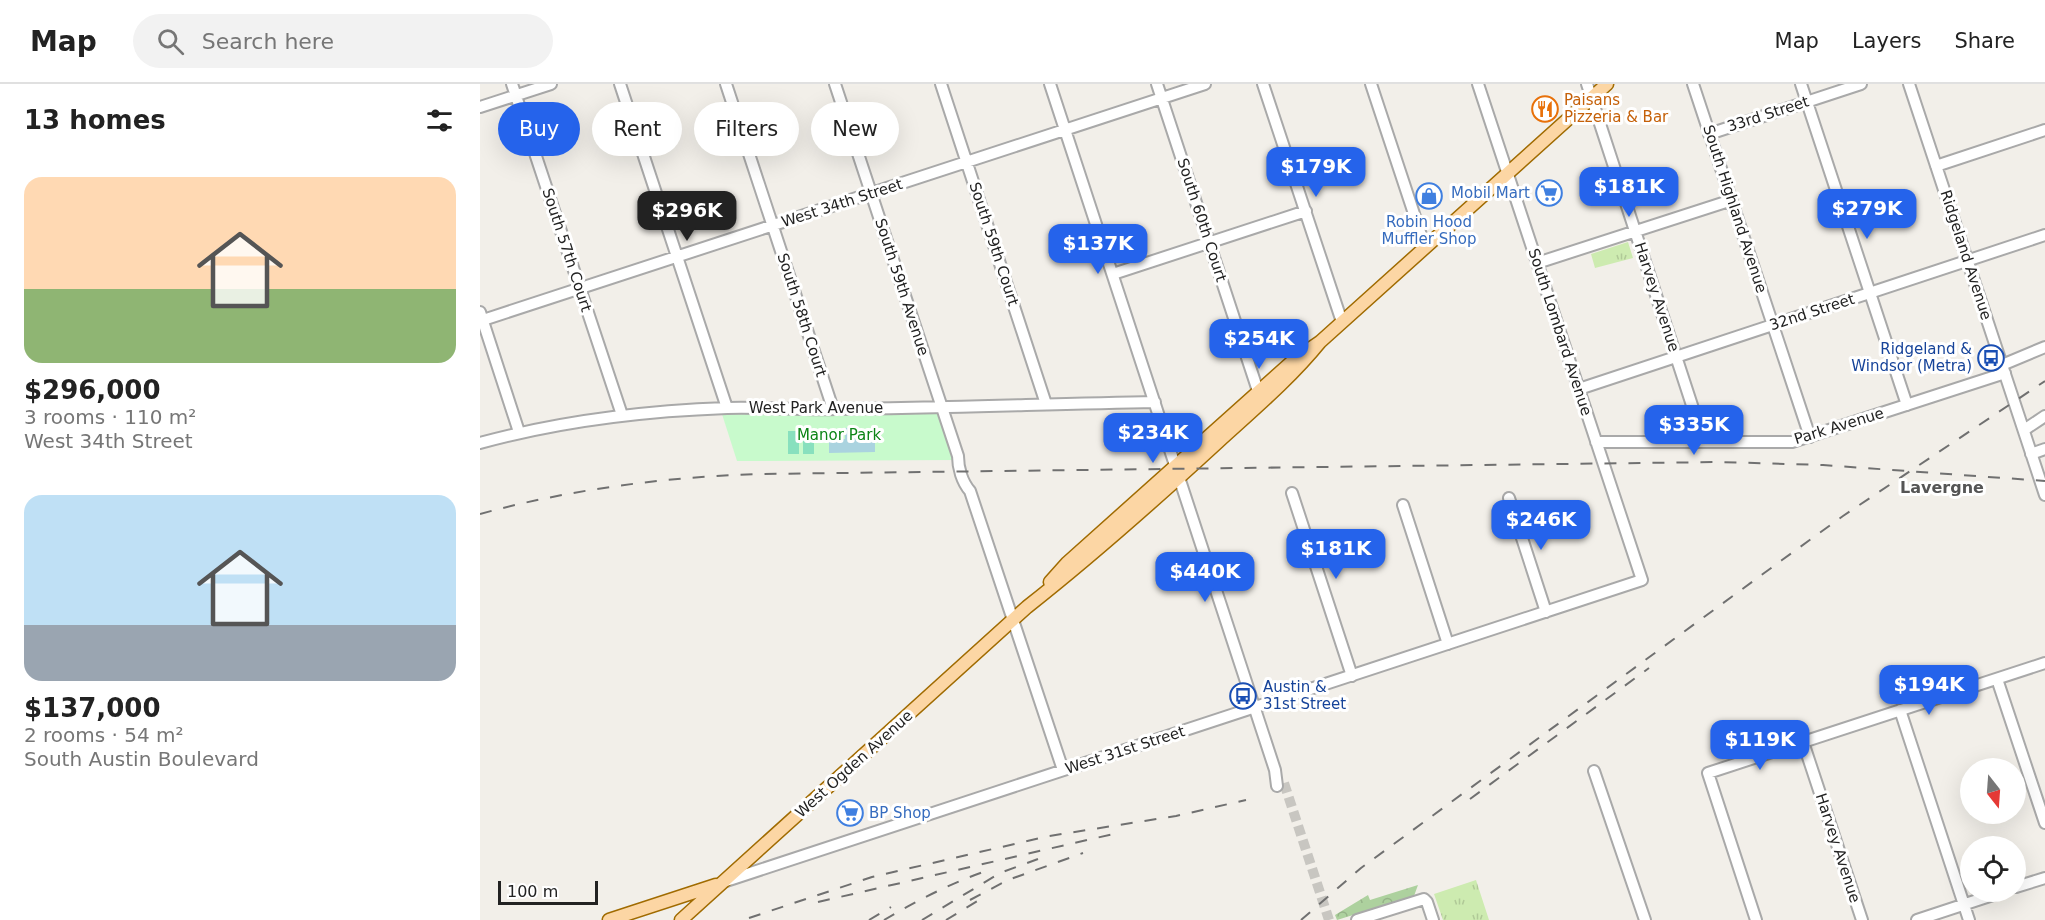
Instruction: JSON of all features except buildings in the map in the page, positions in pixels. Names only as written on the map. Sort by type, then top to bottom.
[{"type":"main road","name":"West Ogden Avenue","points":[[681,920],[1012,620],[1077,568],[1179,478],[1301,365],[1320,342],[1607,84]]},
{"type":"main road","name":"West Ogden Avenue","points":[[1027,607],[1067,563],[1175,465],[1297,357],[1320,342]]},
{"type":"main road","name":"West 31st Street","points":[[609,920],[722,882]]},
{"type":"street","name":"South 57th Court","points":[[512,84],[622,415]]},
{"type":"street","points":[[480,107],[551,84]]},
{"type":"street","points":[[620,84],[727,408]]},
{"type":"street","name":"South 58th Court","points":[[726,84],[833,409]]},
{"type":"street","name":"South 59th Avenue","points":[[835,84],[958,456],[964,463],[970,491],[1063,770]]},
{"type":"street","name":"South 59th Court","points":[[941,84],[1046,404]]},
{"type":"street","points":[[1050,84],[1280,785]]},
{"type":"street","name":"South 60th Court","points":[[1157,84],[1258,391]]},
{"type":"street","name":"West 34th Street","points":[[481,318],[580,289],[1205,84]]},
{"type":"street","points":[[1263,84],[1342,322]]},
{"type":"street","points":[[1371,84],[1425,247]]},
{"type":"street","name":"South Lombard Avenue","points":[[1478,84],[1642,580]]},
{"type":"street","name":"Harvey Avenue","points":[[1587,84],[1704,442]]},
{"type":"street","name":"South Highland Avenue","points":[[1693,84],[1810,437]]},
{"type":"street","points":[[1801,84],[1907,405]]},
{"type":"street","name":"33rd Street","points":[[1710,134],[1861,84]]},
{"type":"street","name":"Ridgeland Avenue","points":[[1909,84],[2045,495]]},
{"type":"street","points":[[1936,166],[2045,130]]},
{"type":"street","points":[[1537,263],[1731,200]]},
{"type":"street","points":[[1113,274],[1306,211]]},
{"type":"street","name":"32nd Street","points":[[1579,389],[2045,235]]},
{"type":"street","points":[[481,318],[519,432]]},
{"type":"street","name":"Park Avenue","points":[[1596,442],[1792,442],[1907,405],[2004,369],[2045,347]]},
{"type":"street","name":"West Park Avenue","points":[[480,443],[519,432],[570,422],[622,415],[727,408],[833,409],[1155,402]]},
{"type":"street","points":[[2024,430],[2045,416]]},
{"type":"street","points":[[2031,454],[2045,449]]},
{"type":"street","points":[[1292,493],[1352,676]]},
{"type":"street","points":[[1509,498],[1546,612]]},
{"type":"street","points":[[1403,505],[1448,644]]},
{"type":"street","name":"West 31st Street","points":[[722,882],[1642,580]]},
{"type":"street","points":[[1756,920],[1708,773],[2045,663]]},
{"type":"street","points":[[1998,678],[2045,823]]},
{"type":"street","points":[[1900,710],[1969,920]]},
{"type":"street","name":"Harvey Avenue","points":[[1803,742],[1862,920]]},
{"type":"street","points":[[1594,771],[1645,920]]},
{"type":"street","points":[[2026,884],[2045,878]]},
{"type":"street","points":[[1357,920],[1424,899],[1432,920]]},
{"type":"street","points":[[1917,920],[1970,902]]},
{"type":"green space","points":[[1628,242],[1633,258],[1595,268],[1591,254]]},
{"type":"green space","name":"Manor Park","points":[[940,410],[956,460],[737,461],[721,411]]},
{"type":"green space","points":[[814,430],[814,454],[803,454],[803,431]]},
{"type":"green space","points":[[788,431],[799,431],[799,454],[788,454]]},
{"type":"green space","points":[[1476,880],[1489,920],[1443,920],[1434,894]]},
{"type":"green space","points":[[1418,885],[1414,896],[1337,920],[1335,915],[1368,895],[1370,900]]},
{"type":"water","points":[[859,427],[859,439],[875,439],[875,452],[829,453],[829,440],[845,439],[845,428]]},
{"type":"tunnel","points":[[1284,783],[1329,920]]},
{"type":"railway","points":[[1301,920],[1361,868],[1782,560],[1843,516],[2045,381]]},
{"type":"railway","points":[[480,514],[584,491],[654,481],[760,474],[1720,462],[1823,465],[2045,481]]},
{"type":"railway","points":[[1470,799],[1649,668]]},
{"type":"railway","points":[[749,918],[872,877],[1049,836],[1176,816],[1246,800]]},
{"type":"railway","points":[[818,902],[1122,832]]},
{"type":"railway","points":[[970,900],[1008,880],[1083,853]]},
{"type":"railway","points":[[922,920],[1000,873],[1038,859]]},
{"type":"railway","points":[[884,920],[935,892],[989,870]]},
{"type":"railway","points":[[946,920],[979,900]]},
{"type":"railway","points":[[869,920],[891,907]]},
{"type":"place","name":"Paisans Pizzeria & Bar","points":[[1545,109]]},
{"type":"place","name":"Mobil Mart","points":[[1549,193]]},
{"type":"place","name":"Robin Hood Muffler Shop","points":[[1429,196]]},
{"type":"place","name":"Ridgeland & Windsor (Metra)","points":[[1991,358]]},
{"type":"place","name":"Austin & 31st Street","points":[[1243,696]]},
{"type":"place","name":"BP Shop","points":[[850,813]]},
{"type":"district","name":"Lavergne","points":[[1942,487]]}]
